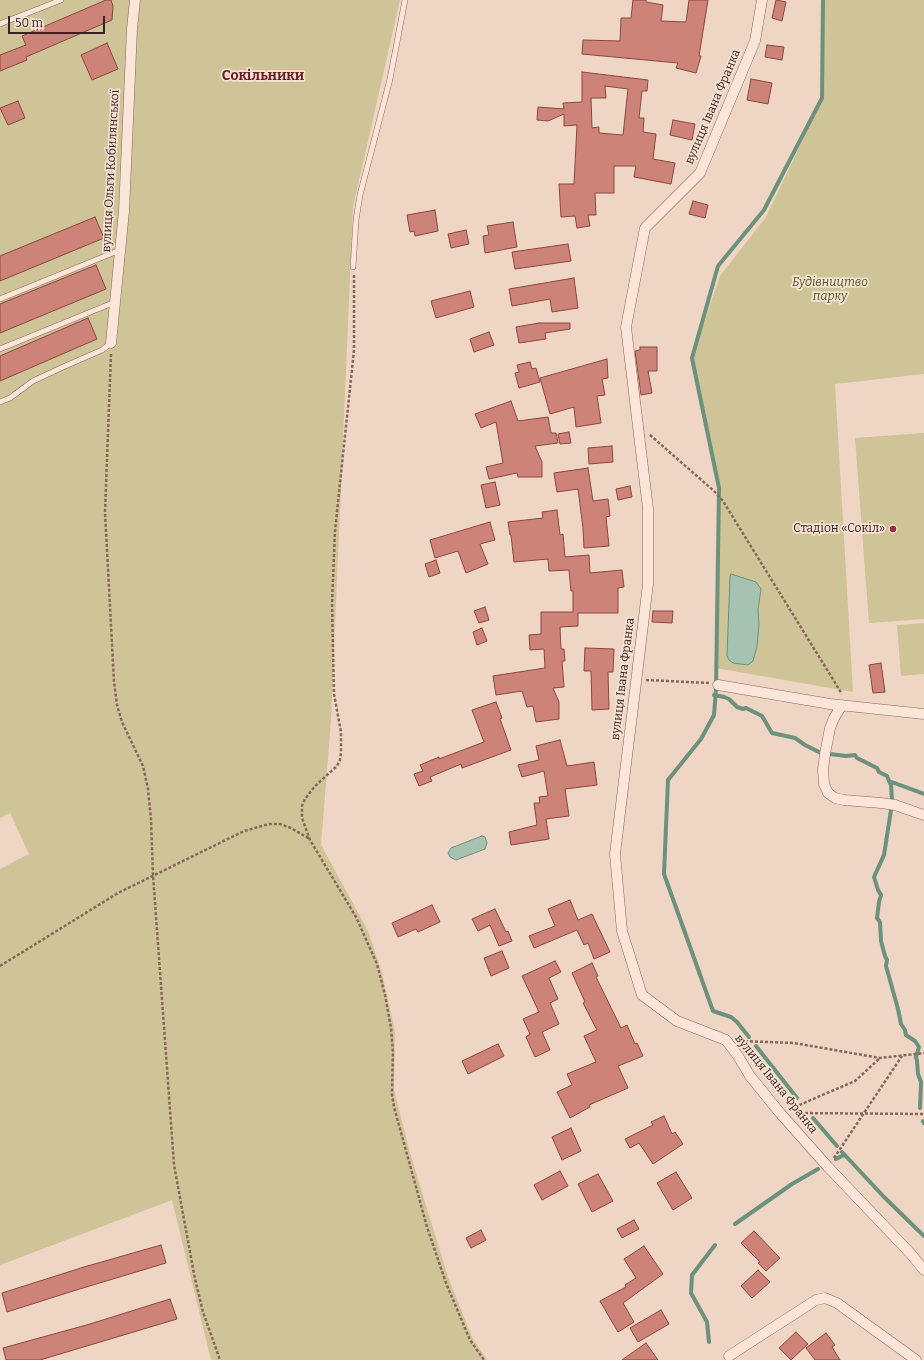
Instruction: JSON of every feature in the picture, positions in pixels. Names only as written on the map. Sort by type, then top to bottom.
[{"type":"street","name":"вулиця Ольги Кобилянської","points":[[111,343],[124,211],[132,29],[135,0]]},
{"type":"street","name":"вулиця Івана Франка","points":[[762,0],[755,41],[700,173],[645,228],[626,327],[648,509],[648,584],[615,854],[622,931],[642,995],[677,1021],[726,1040],[750,1076],[780,1113],[828,1167],[911,1254],[924,1270]]},
{"type":"street","points":[[718,685],[846,705],[924,714]]},
{"type":"street","points":[[846,705],[834,718],[830,728],[823,770],[824,784],[828,793],[835,798],[881,803],[924,815]]},
{"type":"street","points":[[730,1356],[816,1300],[826,1298],[837,1303],[916,1360]]},
{"type":"lane","points":[[0,24],[61,0]]},
{"type":"lane","points":[[353,267],[356,220],[360,195],[388,86],[405,0]]},
{"type":"lane","points":[[0,299],[120,250]]},
{"type":"lane","points":[[0,349],[115,302]]},
{"type":"lane","points":[[0,402],[10,398],[33,381],[102,350],[111,343]]},
{"type":"path","points":[[353,267],[354,350],[335,531],[332,603],[334,694],[341,732],[341,752],[340,760],[337,766],[315,786],[302,806],[302,818],[310,840],[356,917],[377,964],[391,1028],[393,1052],[392,1094],[394,1107],[427,1227],[446,1283],[470,1340],[484,1360]]},
{"type":"path","points":[[111,343],[105,512],[114,682],[117,705],[122,722],[143,766],[148,789],[174,1165],[195,1279],[203,1312],[220,1360]]},
{"type":"path","points":[[638,425],[714,491],[723,501],[846,705]]},
{"type":"path","points":[[636,679],[703,683]]},
{"type":"path","points":[[0,966],[118,893],[244,832],[269,824],[280,824],[291,828],[310,840]]},
{"type":"path","points":[[726,1040],[794,1043],[880,1058],[924,1053]]},
{"type":"path","points":[[828,1167],[902,1056]]},
{"type":"path","points":[[780,1113],[855,1081],[880,1058]]},
{"type":"path","points":[[780,1113],[924,1114]]},
{"type":"green space","points":[[0,0],[400,0],[353,207],[331,720],[321,845],[368,931],[382,973],[395,1032],[394,1090],[410,1153],[448,1277],[472,1337],[487,1360],[211,1360],[172,1200],[0,1265],[0,869],[29,854],[10,813],[0,818]]},
{"type":"green space","name":"Будівництво парку","points":[[822,0],[924,0],[924,374],[835,384],[853,692],[716,668],[718,490],[691,360],[720,276],[766,217],[821,102]]},
{"type":"green space","name":"Стадіон «Сокіл»","points":[[924,433],[924,619],[869,623],[855,438]]},
{"type":"green space","points":[[924,623],[924,674],[901,676],[897,625]]},
{"type":"shaded area","points":[[731,574],[756,582],[761,589],[758,610],[759,625],[757,646],[753,661],[748,665],[733,663],[727,656]]},
{"type":"shaded area","points":[[482,836],[485,837],[487,843],[485,849],[456,860],[450,857],[448,853],[451,848]]},
{"type":"building","points":[[106,0],[111,0],[113,6],[112,20],[26,57],[27,60],[0,71],[0,55],[26,45],[22,36]]},
{"type":"building","points":[[633,0],[646,0],[646,2],[663,5],[661,21],[686,22],[689,0],[708,0],[699,56],[701,56],[696,73],[676,68],[678,63],[582,54],[583,40],[620,41],[621,18],[631,18]]},
{"type":"building","points":[[776,0],[786,2],[782,21],[772,18]]},
{"type":"building","points":[[107,43],[118,69],[92,80],[81,55]]},
{"type":"building","points":[[767,45],[784,47],[782,60],[765,57]]},
{"type":"building","points":[[582,72],[648,80],[647,91],[642,91],[639,118],[644,118],[643,132],[656,134],[653,159],[675,163],[671,184],[634,177],[636,166],[614,166],[614,193],[595,193],[596,215],[588,215],[590,226],[577,228],[575,216],[561,217],[559,184],[574,184],[577,125],[564,126],[564,114],[548,121],[537,120],[538,107],[564,109],[563,103],[582,102]],"holes":[[[605,86],[628,89],[623,135],[599,133],[599,127],[592,128],[591,98],[606,98]]]},
{"type":"building","points":[[751,79],[772,83],[768,104],[747,100]]},
{"type":"building","points":[[18,101],[25,118],[8,125],[0,108]]},
{"type":"building","points":[[673,120],[695,124],[692,140],[670,135]]},
{"type":"building","points":[[693,201],[708,205],[705,218],[689,214]]},
{"type":"building","points":[[435,210],[438,231],[415,236],[414,231],[410,232],[407,215]]},
{"type":"building","points":[[95,217],[104,238],[0,281],[0,256]]},
{"type":"building","points":[[513,222],[517,247],[485,253],[483,236],[489,235],[487,226]]},
{"type":"building","points":[[466,230],[469,244],[451,248],[448,234]]},
{"type":"building","points":[[568,244],[571,261],[515,269],[512,252]]},
{"type":"building","points":[[96,265],[106,289],[0,333],[0,304]]},
{"type":"building","points":[[574,278],[578,308],[552,312],[550,299],[512,306],[509,289]]},
{"type":"building","points":[[470,291],[474,307],[436,318],[431,301]]},
{"type":"building","points":[[88,318],[97,339],[0,381],[0,356]]},
{"type":"building","points":[[539,323],[570,323],[570,329],[545,333],[546,339],[519,343],[516,327]]},
{"type":"building","points":[[489,332],[494,345],[474,352],[470,339]]},
{"type":"building","points":[[640,347],[657,347],[657,371],[648,371],[652,393],[641,395],[635,351],[640,350]]},
{"type":"building","points":[[607,359],[608,378],[602,379],[605,395],[597,396],[601,423],[576,427],[574,407],[550,414],[540,378]]},
{"type":"building","points":[[530,362],[532,369],[536,368],[540,382],[519,388],[515,373],[519,372],[517,365]]},
{"type":"building","points":[[511,401],[518,421],[548,417],[551,433],[556,433],[558,443],[535,446],[542,462],[542,477],[518,477],[517,473],[489,479],[486,467],[503,463],[496,422],[481,428],[475,414]]},
{"type":"building","points":[[569,432],[571,443],[560,444],[558,434]]},
{"type":"building","points":[[612,446],[613,462],[589,464],[588,448]]},
{"type":"building","points":[[588,468],[593,501],[608,499],[610,516],[606,517],[609,546],[584,548],[578,489],[557,492],[554,473]]},
{"type":"building","points":[[495,482],[500,505],[486,508],[481,485]]},
{"type":"building","points":[[630,486],[632,497],[618,500],[616,489]]},
{"type":"building","points":[[557,510],[560,535],[563,534],[565,557],[589,555],[590,573],[622,570],[624,587],[618,588],[618,613],[578,613],[578,626],[560,627],[561,649],[564,649],[565,661],[562,661],[564,687],[553,688],[559,702],[559,719],[536,722],[533,706],[527,707],[522,691],[496,695],[493,676],[545,668],[544,649],[530,650],[529,635],[541,634],[541,612],[573,612],[573,591],[571,591],[569,570],[549,571],[548,559],[514,562],[508,522],[543,518],[542,512]]},
{"type":"building","points":[[490,522],[495,540],[480,544],[488,564],[466,573],[458,551],[435,558],[430,540]]},
{"type":"building","points":[[436,560],[440,573],[429,577],[425,564]]},
{"type":"building","points":[[485,607],[489,620],[479,623],[474,611]]},
{"type":"building","points":[[653,611],[673,611],[672,623],[652,622]]},
{"type":"building","points":[[482,628],[487,641],[477,645],[473,632]]},
{"type":"building","points":[[585,648],[614,649],[613,672],[608,672],[609,709],[592,710],[591,671],[584,671]]},
{"type":"building","points":[[881,663],[885,692],[873,693],[869,665]]},
{"type":"building","points":[[496,702],[502,718],[500,719],[511,750],[462,768],[461,764],[430,777],[432,781],[419,786],[414,774],[423,771],[420,765],[484,742],[472,710]]},
{"type":"building","points":[[560,740],[567,766],[594,762],[597,785],[565,789],[569,816],[546,819],[549,839],[511,845],[509,832],[537,825],[534,803],[540,803],[539,797],[548,796],[544,771],[522,777],[518,765],[539,760],[536,746]]},
{"type":"building","points":[[570,900],[578,920],[592,914],[610,952],[594,959],[588,943],[584,945],[577,930],[534,948],[529,936],[555,926],[548,909]]},
{"type":"building","points":[[432,905],[440,922],[418,932],[416,929],[398,937],[392,923]]},
{"type":"building","points":[[495,909],[512,941],[499,946],[490,925],[478,931],[472,919]]},
{"type":"building","points":[[502,951],[509,968],[491,976],[484,958]]},
{"type":"building","points":[[555,961],[561,972],[549,978],[558,999],[550,1003],[559,1024],[542,1032],[550,1050],[535,1057],[526,1037],[530,1034],[523,1019],[539,1012],[522,976]]},
{"type":"building","points":[[592,963],[598,976],[596,977],[621,1028],[627,1025],[635,1044],[637,1043],[643,1056],[618,1066],[628,1088],[589,1105],[590,1107],[570,1118],[557,1092],[572,1085],[567,1074],[596,1062],[584,1036],[597,1030],[583,1003],[585,1002],[572,973]]},
{"type":"building","points":[[498,1044],[504,1056],[468,1074],[462,1061]]},
{"type":"building","points":[[664,1116],[672,1134],[675,1132],[683,1144],[653,1164],[639,1143],[630,1148],[625,1139],[653,1125],[651,1122]]},
{"type":"building","points":[[571,1128],[581,1151],[562,1160],[552,1137]]},
{"type":"building","points":[[560,1171],[568,1186],[542,1200],[534,1185]]},
{"type":"building","points":[[676,1172],[692,1198],[673,1210],[657,1183]]},
{"type":"building","points":[[598,1174],[613,1201],[592,1212],[578,1184]]},
{"type":"building","points":[[634,1220],[639,1229],[622,1238],[617,1229]]},
{"type":"building","points":[[481,1230],[486,1240],[471,1248],[466,1238]]},
{"type":"building","points":[[754,1231],[780,1258],[766,1271],[758,1263],[760,1262],[741,1243]]},
{"type":"building","points":[[161,1245],[166,1263],[7,1312],[2,1293]]},
{"type":"building","points":[[644,1246],[663,1274],[623,1303],[634,1322],[618,1332],[600,1301],[626,1287],[625,1285],[636,1278],[624,1259]]},
{"type":"building","points":[[758,1270],[770,1282],[752,1298],[741,1286]]},
{"type":"building","points":[[170,1299],[177,1319],[40,1360],[6,1360],[3,1348],[90,1324]]},
{"type":"building","points":[[661,1310],[669,1324],[638,1342],[630,1328]]},
{"type":"building","points":[[796,1332],[808,1344],[791,1360],[779,1348]]},
{"type":"building","points":[[826,1333],[835,1345],[832,1347],[840,1360],[815,1360],[806,1348]]},
{"type":"building","points":[[646,1343],[658,1360],[622,1360]]},
{"type":"waterway","points":[[749,1037],[731,1017],[713,1011],[664,874],[668,780],[701,739],[714,715],[716,689],[719,488],[692,358],[718,266],[764,210],[822,98],[823,0]]},
{"type":"waterway","points":[[714,695],[729,699],[737,707],[743,709],[746,708],[762,716],[772,733],[795,738],[819,752]]},
{"type":"waterway","points":[[830,754],[846,756],[855,755],[857,758],[877,768],[879,772],[887,776],[891,785],[892,799]]},
{"type":"waterway","points":[[889,781],[924,794]]},
{"type":"waterway","points":[[891,810],[884,855],[874,877],[881,895],[877,918],[880,922],[881,941],[887,960],[886,966],[901,1024],[906,1035],[915,1041],[919,1047],[916,1057],[918,1074],[921,1082],[920,1108]]},
{"type":"waterway","points":[[756,1046],[797,1098]]},
{"type":"waterway","points":[[813,1118],[837,1146]]},
{"type":"waterway","points":[[842,1152],[884,1197],[924,1236]]},
{"type":"waterway","points":[[836,1159],[844,1155]]},
{"type":"waterway","points":[[735,1224],[792,1184],[818,1169]]},
{"type":"waterway","points":[[709,1342],[707,1322],[691,1293],[692,1275],[715,1245]]},
{"type":"place","name":"Стадіон «Сокіл»","points":[[893,529]]},
{"type":"district","name":"Сокільники","points":[[263,76]]}]
